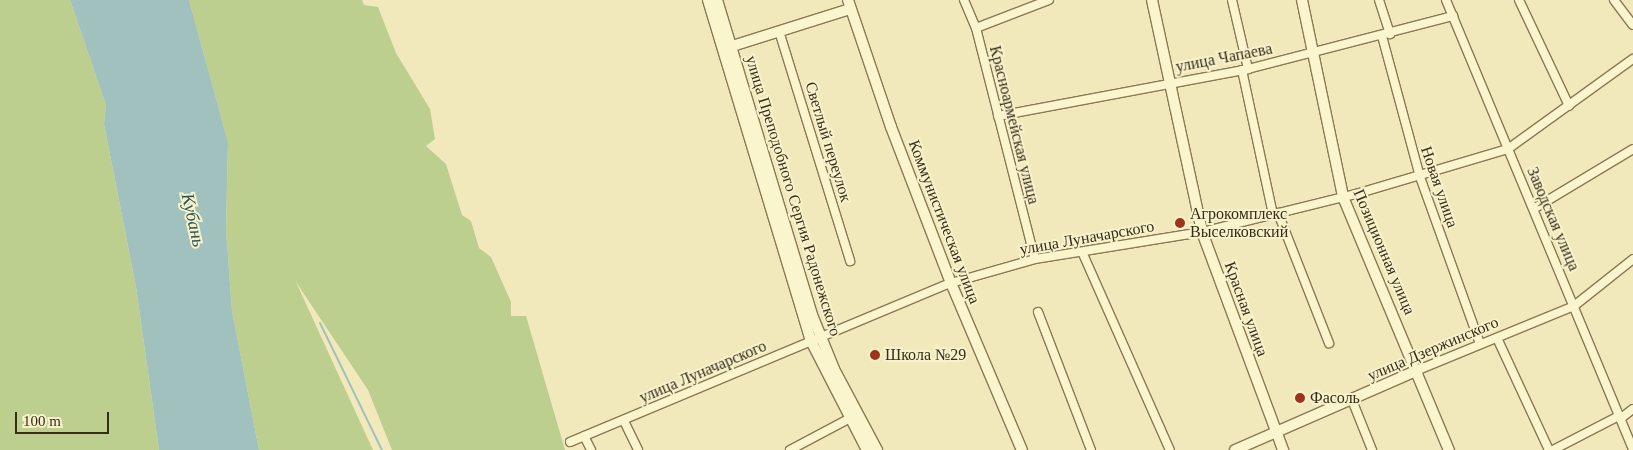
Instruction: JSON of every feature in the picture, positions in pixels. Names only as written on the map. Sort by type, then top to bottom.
[{"type":"street","name":"улица Преподобного Сергия Радонежского","points":[[708,0],[727,48],[816,339],[854,416],[867,450]]},
{"type":"street","name":"улица Преподобного Сергия Радонежского","points":[[717,0],[727,48]]},
{"type":"street","name":"Красноармейская улица","points":[[964,0],[976,28],[1035,259]]},
{"type":"street","points":[[976,28],[1049,0]]},
{"type":"street","name":"Красная улица","points":[[1152,0],[1172,83],[1202,232],[1283,450]]},
{"type":"street","points":[[1232,0],[1276,213],[1329,343]]},
{"type":"street","name":"Позиционная улица","points":[[1302,0],[1315,53],[1343,197],[1418,370],[1449,450]]},
{"type":"street","points":[[1379,0],[1390,34]]},
{"type":"street","name":"Заводская улица","points":[[1446,0],[1508,150],[1535,208],[1633,450]]},
{"type":"street","points":[[1519,0],[1569,106]]},
{"type":"street","points":[[1614,0],[1633,25]]},
{"type":"street","points":[[727,48],[849,5]]},
{"type":"street","name":"Коммунистическая улица","points":[[849,5],[951,283],[1022,450]]},
{"type":"street","name":"улица Чапаева","points":[[998,116],[1245,69],[1390,34],[1453,16]]},
{"type":"street","name":"Светлый переулок","points":[[779,31],[850,261]]},
{"type":"street","name":"Новая улица","points":[[1382,36],[1420,177],[1480,344]]},
{"type":"street","name":"улица Луначарского","points":[[570,442],[951,283],[1035,259],[1083,254],[1202,232],[1420,177],[1508,150],[1633,59]]},
{"type":"street","points":[[1535,208],[1633,149]]},
{"type":"street","points":[[1083,254],[1170,450]]},
{"type":"street","name":"улица Дзержинского","points":[[1235,450],[1418,370],[1574,306],[1633,259]]},
{"type":"street","points":[[1038,312],[1091,450]]},
{"type":"street","points":[[1497,338],[1549,450]]},
{"type":"street","points":[[1352,400],[1372,450]]},
{"type":"street","points":[[1553,450],[1619,418],[1633,409]]},
{"type":"street","name":"улица Преподобного Сергия Радонежского","points":[[854,416],[877,450]]},
{"type":"street","points":[[790,450],[854,416]]},
{"type":"street","points":[[624,421],[638,450]]},
{"type":"street","points":[[584,436],[591,450]]},
{"type":"green space","points":[[0,0],[70,0],[106,105],[104,124],[136,287],[159,450],[0,450]]},
{"type":"green space","points":[[189,0],[362,0],[364,5],[378,7],[396,53],[430,109],[435,139],[426,146],[446,164],[462,215],[471,221],[479,248],[491,257],[511,302],[511,316],[526,316],[565,450],[392,450],[368,390],[296,282],[373,450],[259,450],[232,311],[226,229],[228,142]]},
{"type":"water","name":"Кубань","points":[[70,0],[189,0],[228,142],[226,229],[232,311],[259,450],[159,450],[136,287],[104,124],[106,105]]},
{"type":"waterway","points":[[320,323],[382,450]]},
{"type":"place","name":"Агрокомплекс Выселковский","points":[[1180,223]]},
{"type":"place","name":"Школа №29","points":[[875,355]]},
{"type":"place","name":"Фасоль","points":[[1300,398]]}]
